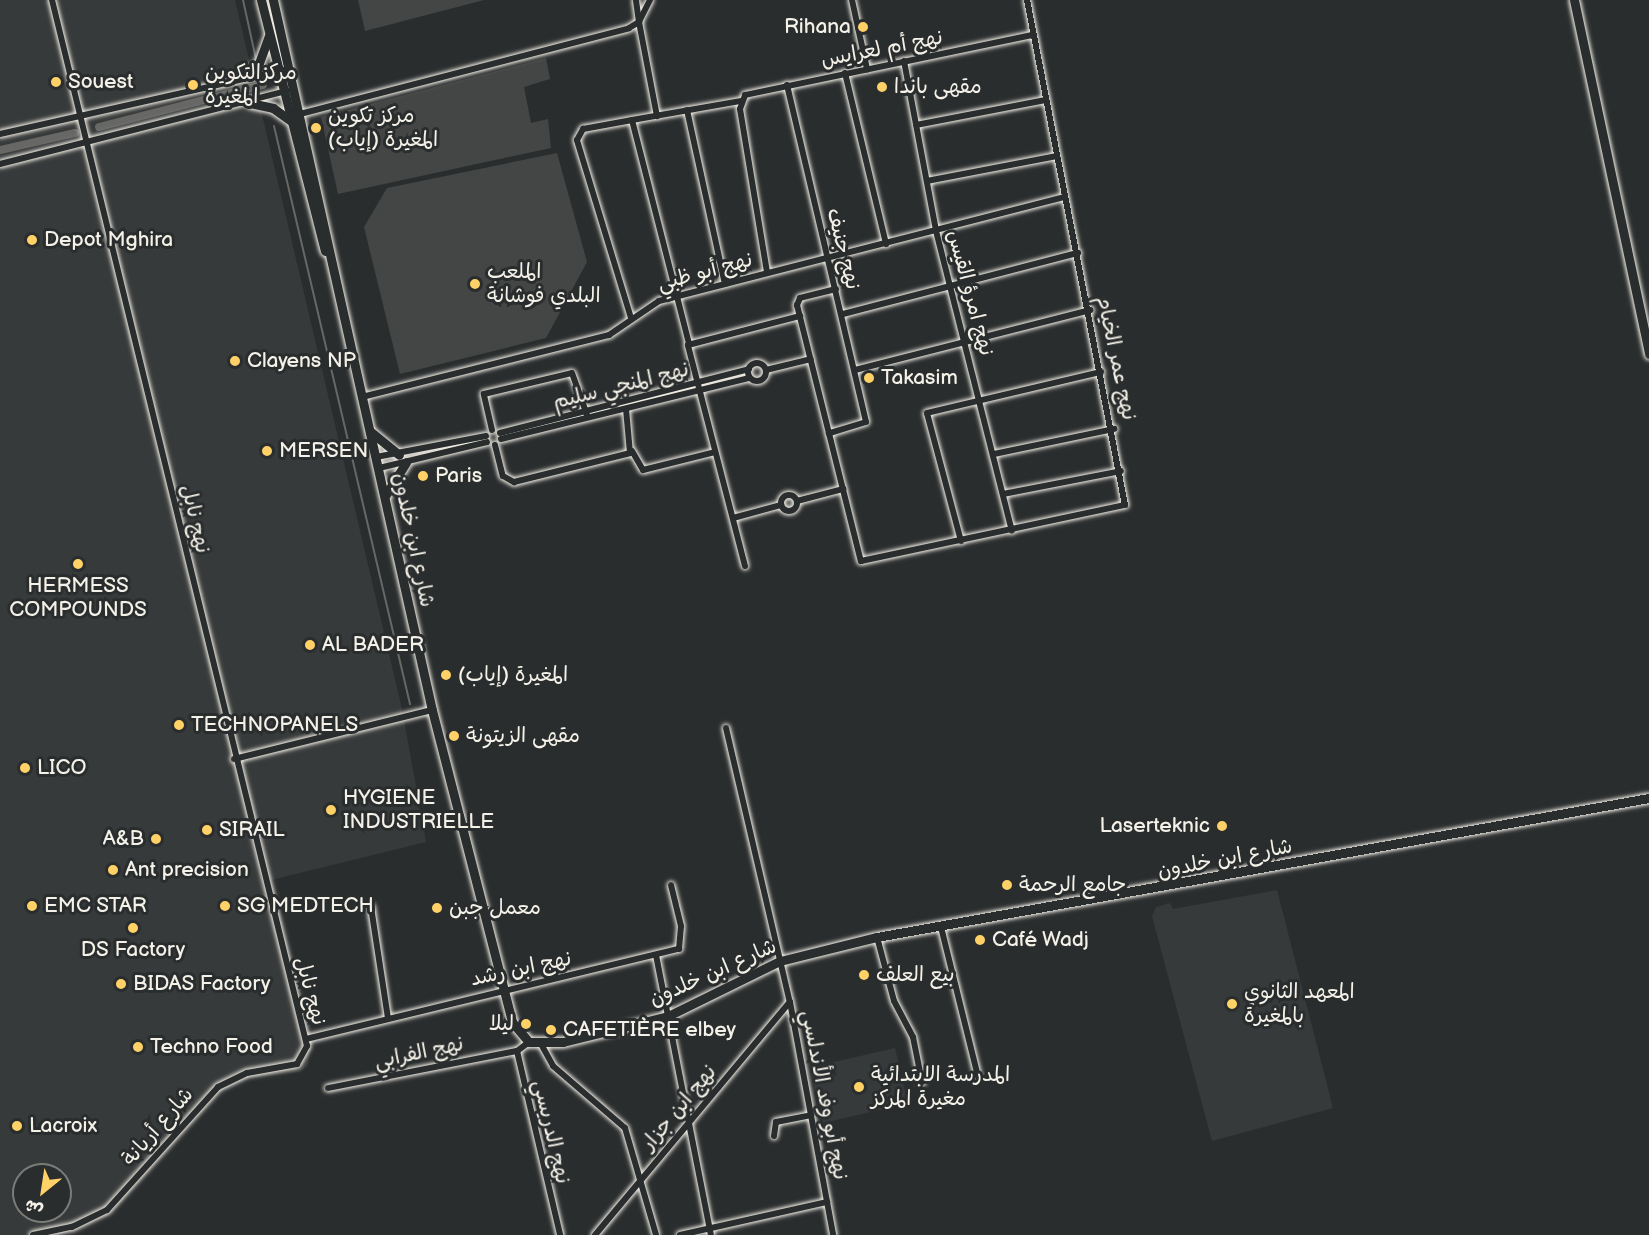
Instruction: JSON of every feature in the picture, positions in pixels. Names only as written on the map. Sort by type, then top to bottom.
[{"type":"street","name":"نهج نابل","points":[[52,0],[234,759],[306,1042]]},
{"type":"street","points":[[261,0],[279,70],[300,114],[336,285]]},
{"type":"street","points":[[273,0],[290,69],[291,121],[336,285]]},
{"type":"street","points":[[636,0],[657,116]]},
{"type":"street","points":[[300,114],[639,22],[650,0]]},
{"type":"street","points":[[852,0],[867,69]]},
{"type":"street","name":"نهج عمر الخيام","points":[[843,489],[861,561],[1121,509],[1127,501],[1027,0]]},
{"type":"street","points":[[1574,0],[1649,354]]},
{"type":"street","points":[[242,76],[259,63],[270,34]]},
{"type":"street","name":"نهج أم لعرايس","points":[[631,318],[577,140],[583,129],[741,101],[787,85],[1033,35]]},
{"type":"street","name":"نهج امرؤ القيس","points":[[904,61],[936,231],[968,341],[1012,531]]},
{"type":"street","points":[[0,134],[242,76],[290,69]]},
{"type":"street","points":[[845,73],[886,244]]},
{"type":"street","name":"نهج جنيف","points":[[787,85],[843,314],[866,422],[829,434]]},
{"type":"street","points":[[0,164],[250,103],[290,90]]},
{"type":"street","points":[[916,125],[1046,100]]},
{"type":"street","points":[[741,101],[740,110],[767,272]]},
{"type":"street","points":[[250,103],[273,108],[291,121]]},
{"type":"street","points":[[687,110],[724,284]]},
{"type":"street","points":[[632,120],[689,343],[697,388],[745,566]]},
{"type":"street","points":[[927,181],[1057,156]]},
{"type":"street","name":"نهج أبو ظبي","points":[[362,397],[609,335],[645,306],[676,296],[1065,197]]},
{"type":"street","points":[[843,314],[1078,254]]},
{"type":"street","name":"شارع ابن خلدون","points":[[336,285],[432,710],[512,1022],[529,1042],[541,1044],[668,1017],[780,961],[877,938],[1649,798]]},
{"type":"street","points":[[733,518],[781,505],[791,510],[797,501],[843,489],[800,316],[798,299],[836,289]]},
{"type":"street","points":[[855,370],[1090,310]]},
{"type":"street","points":[[689,343],[800,316]]},
{"type":"street","points":[[750,378],[749,369],[759,363],[766,370],[811,359]]},
{"type":"street","name":"نهج المنجي سليم","points":[[586,415],[626,409],[697,388],[749,369]]},
{"type":"street","name":"نهج المنجي سليم","points":[[501,436],[697,388],[750,378],[761,380],[766,370]]},
{"type":"street","points":[[961,541],[927,413],[981,403],[1101,372]]},
{"type":"street","points":[[379,468],[487,439],[492,430],[484,394],[572,373],[586,415]]},
{"type":"street","points":[[626,409],[632,451],[643,470],[715,452]]},
{"type":"street","points":[[994,454],[1114,429]]},
{"type":"street","points":[[492,430],[501,436],[495,445]]},
{"type":"street","points":[[371,432],[399,455]]},
{"type":"street","points":[[376,457],[487,439],[495,445],[503,476],[514,482],[632,451]]},
{"type":"street","points":[[385,496],[406,462]]},
{"type":"street","points":[[1003,494],[1121,471]]},
{"type":"street","points":[[781,505],[787,495],[797,501]]},
{"type":"street","points":[[234,759],[432,710]]},
{"type":"street","name":"نهج أبو وفد الأندلسي","points":[[726,728],[790,1002],[832,1235]]},
{"type":"street","name":"نهج ابن رشد","points":[[306,1042],[388,1018],[504,989],[656,956],[683,943],[671,885]]},
{"type":"street","points":[[371,907],[388,1018]]},
{"type":"street","points":[[941,927],[978,1077]]},
{"type":"street","points":[[877,938],[894,1001],[913,1037],[922,1082]]},
{"type":"street","points":[[656,956],[710,1232]]},
{"type":"street","name":"نهج ابن جزار","points":[[595,1235],[790,1002]]},
{"type":"street","name":"شارع أريانة","points":[[33,1235],[72,1227],[107,1210],[218,1087],[247,1073],[297,1064],[306,1042]]},
{"type":"street","points":[[516,1051],[529,1042]]},
{"type":"street","points":[[541,1044],[553,1066],[625,1128],[642,1178],[656,1235]]},
{"type":"street","name":"نهج الفرابي","points":[[328,1088],[516,1051]]},
{"type":"street","name":"نهج الدريسي","points":[[516,1051],[560,1235]]},
{"type":"street","points":[[774,1136],[776,1122],[811,1115]]},
{"type":"street","points":[[680,1235],[710,1232],[827,1202]]},
{"type":"shaded area","points":[[0,0],[235,0],[402,709],[426,842],[263,882],[311,1039],[308,1066],[300,1072],[249,1078],[218,1092],[110,1215],[58,1235],[0,1235]]},
{"type":"shaded area","points":[[358,0],[484,0],[365,31]]},
{"type":"shaded area","points":[[546,58],[550,79],[524,87],[531,123],[548,119],[551,148],[338,194],[321,117]]},
{"type":"shaded area","name":"الملعب البلدي فوشانة","points":[[557,153],[587,262],[546,338],[400,374],[364,227],[387,188]]},
{"type":"shaded area","points":[[1277,890],[1333,1108],[1212,1141],[1152,916],[1156,907],[1170,903],[1173,909]]},
{"type":"shaded area","name":"المدرسة الابتدائية مغيرة المركز","points":[[895,1048],[908,1104],[823,1123],[810,1068]]},
{"type":"waterway","points":[[243,0],[256,59]]},
{"type":"waterway","points":[[99,127],[263,85]]},
{"type":"waterway","points":[[274,126],[410,704]]},
{"type":"waterway","points":[[0,150],[75,133]]},
{"type":"place","name":"Rihana","points":[[863,27]]},
{"type":"place","name":"Souest","points":[[56,82]]},
{"type":"place","name":"مركزالتكوين المغيرة","points":[[193,85]]},
{"type":"place","name":"مقهى باندا","points":[[882,87]]},
{"type":"place","name":"مركز تكوين المغيرة (إياب)","points":[[316,128]]},
{"type":"place","name":"Depot Mghira","points":[[32,240]]},
{"type":"place","name":"الملعب البلدي فوشانة","points":[[475,284]]},
{"type":"place","name":"Clayens NP","points":[[235,361]]},
{"type":"place","name":"Takasim","points":[[869,378]]},
{"type":"place","name":"MERSEN","points":[[267,451]]},
{"type":"place","name":"Paris","points":[[423,476]]},
{"type":"place","name":"HERMESS COMPOUNDS","points":[[78,564]]},
{"type":"place","name":"AL BADER","points":[[310,645]]},
{"type":"place","name":"المغيرة (إياب)","points":[[446,675]]},
{"type":"place","name":"TECHNOPANELS","points":[[179,725]]},
{"type":"place","name":"مقهى الزيتونة","points":[[454,736]]},
{"type":"place","name":"LICO","points":[[25,768]]},
{"type":"place","name":"HYGIENE INDUSTRIELLE","points":[[331,810]]},
{"type":"place","name":"Laserteknic","points":[[1222,826]]},
{"type":"place","name":"SIRAIL","points":[[207,830]]},
{"type":"place","name":"A&B","points":[[156,839]]},
{"type":"place","name":"Ant precision","points":[[113,870]]},
{"type":"place","name":"جامع الرحمة","points":[[1007,885]]},
{"type":"place","name":"EMC STAR","points":[[32,906]]},
{"type":"place","name":"SG MEDTECH","points":[[225,906]]},
{"type":"place","name":"معمل جبن","points":[[437,908]]},
{"type":"place","name":"DS Factory","points":[[133,928]]},
{"type":"place","name":"Café Wadj","points":[[980,940]]},
{"type":"place","name":"بيع العلف","points":[[864,975]]},
{"type":"place","name":"BIDAS Factory","points":[[121,984]]},
{"type":"place","name":"المعهد الثانوي بالمغيرة","points":[[1232,1004]]},
{"type":"place","name":"ليلا","points":[[526,1024]]},
{"type":"place","name":"CAFETIÈRE elbey","points":[[551,1030]]},
{"type":"place","name":"Techno Food","points":[[138,1047]]},
{"type":"place","name":"المدرسة الابتدائية مغيرة المركز","points":[[859,1087]]},
{"type":"place","name":"Lacroix","points":[[17,1126]]}]
